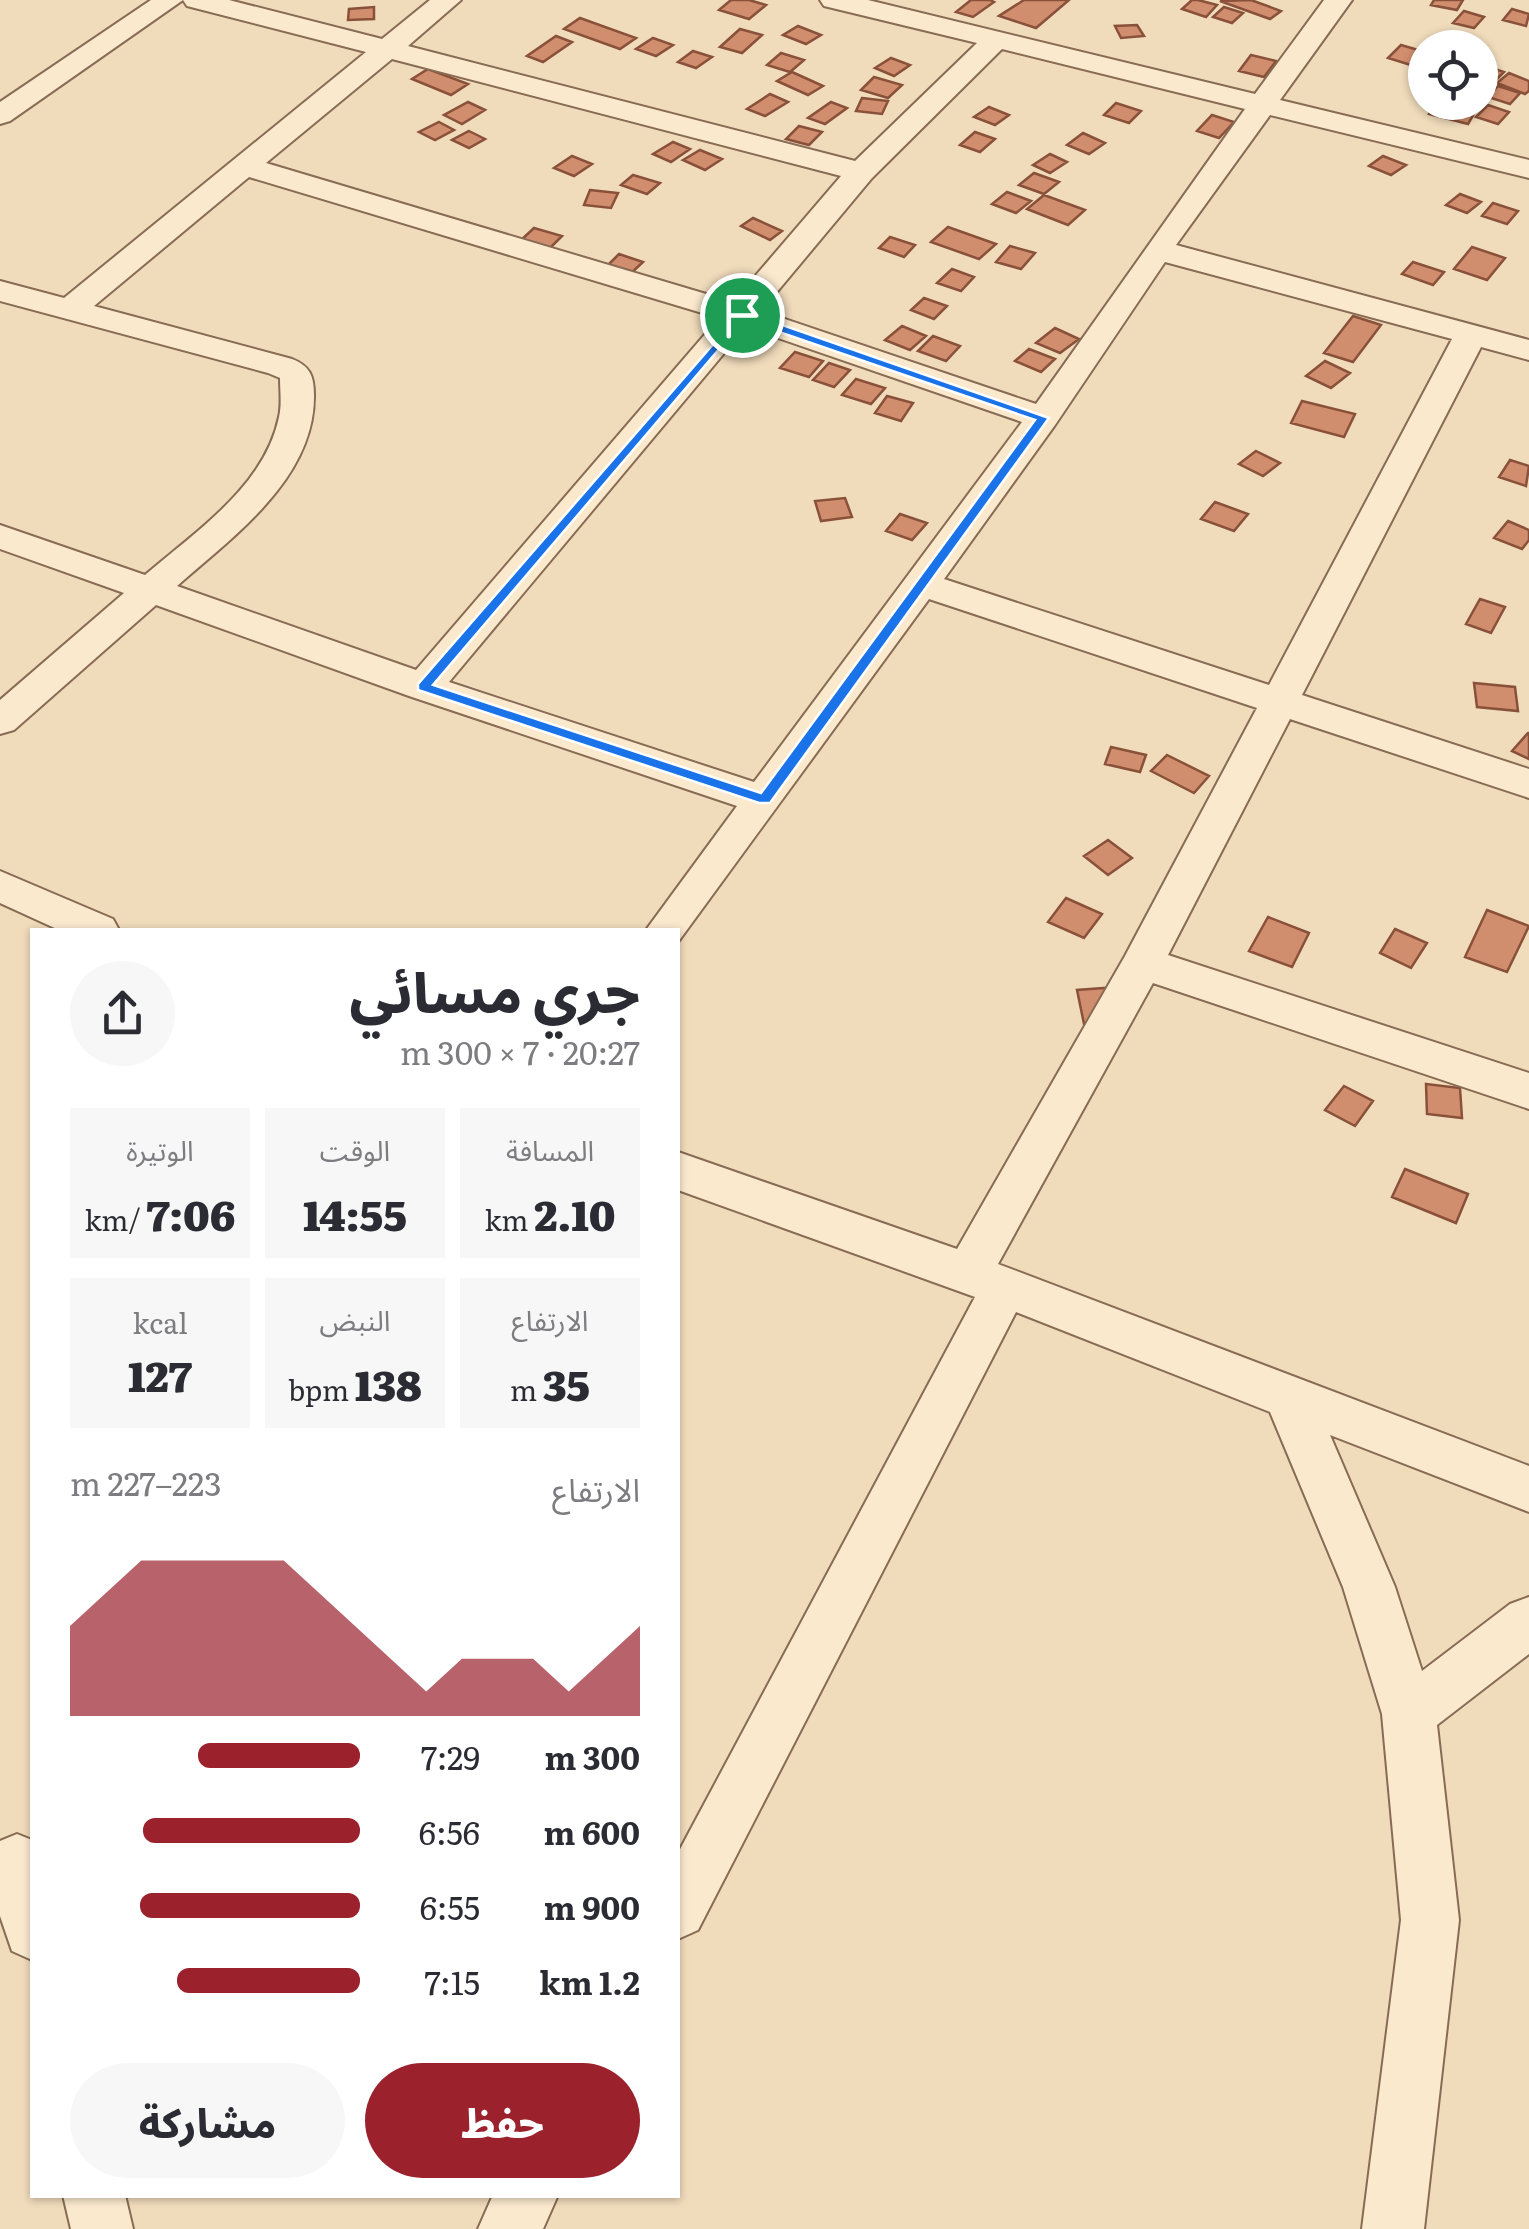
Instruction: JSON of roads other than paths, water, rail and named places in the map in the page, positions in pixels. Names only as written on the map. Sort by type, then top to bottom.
[{"type":"street","points":[[0,115],[169,0]]},
{"type":"street","points":[[197,0],[861,172]]},
{"type":"street","points":[[68,310],[248,168],[446,0]]},
{"type":"street","points":[[834,0],[1267,102],[1529,169]]},
{"type":"street","points":[[668,928],[1042,418],[1156,250],[1338,0]]},
{"type":"street","points":[[423,687],[861,172],[996,40]]},
{"type":"street","points":[[248,168],[742,315],[1042,418]]},
{"type":"street","points":[[1156,250],[1529,350]]},
{"type":"street","points":[[0,291],[280,366],[297,378],[296,415],[285,453],[240,511],[0,721]]},
{"type":"street","points":[[680,1906],[1143,963],[1471,335]]},
{"type":"street","points":[[0,536],[423,687],[764,800]]},
{"type":"street","points":[[921,584],[1529,784]]},
{"type":"street","points":[[0,886],[94,928]]},
{"type":"street","points":[[1143,963],[1529,1091]]},
{"type":"street","points":[[680,1172],[987,1280],[1529,1489]]},
{"type":"street","points":[[1290,1399],[1369,1587],[1409,1714],[1430,1920],[1393,2229]]},
{"type":"street","points":[[1409,1714],[1529,1622]]},
{"type":"street","points":[[16,1863],[30,1922]]},
{"type":"street","points":[[95,2198],[102,2229]]},
{"type":"street","points":[[510,2229],[526,2198]]}]
